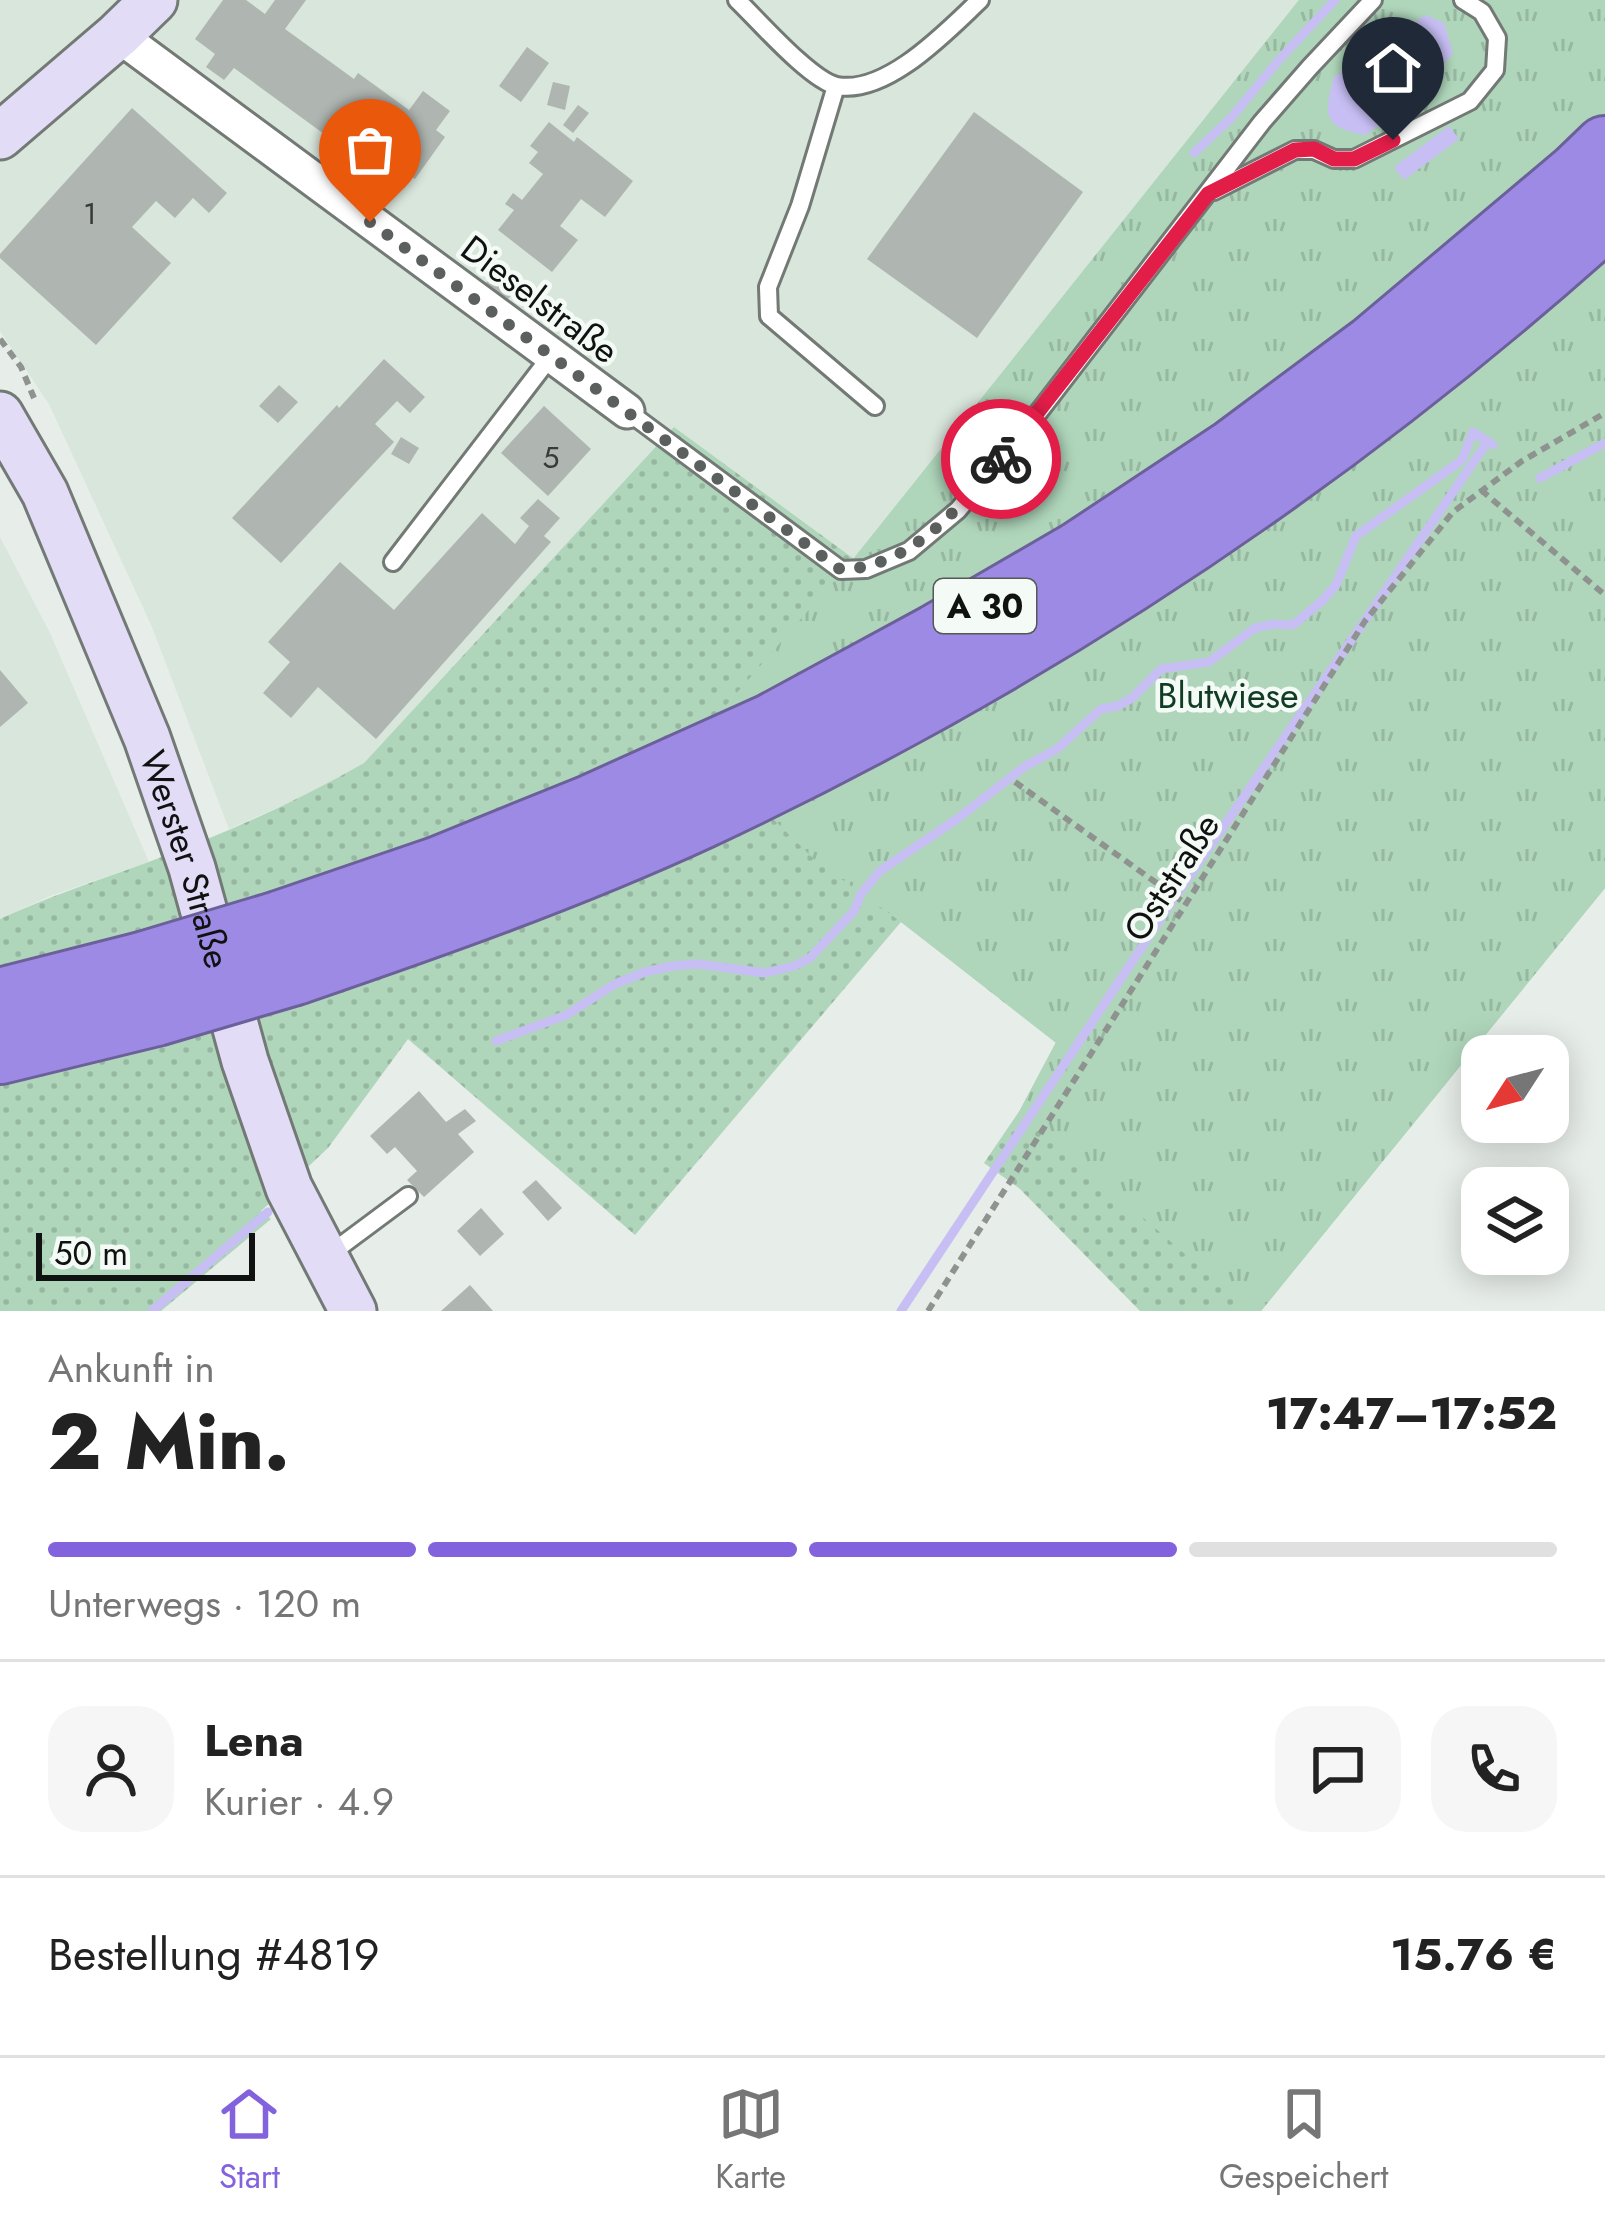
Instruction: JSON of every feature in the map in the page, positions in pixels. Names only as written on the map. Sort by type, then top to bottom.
[{"type":"highway","name":"A 30","points":[[287,948],[437,868],[772,724],[1078,552],[1233,450],[1374,345],[1605,146]]},
{"type":"highway","name":"A 30","points":[[0,1053],[149,989],[287,948],[421,931],[547,884],[830,754],[1033,644],[1253,501],[1436,364],[1605,219]]},
{"type":"highway","name":"A 30","points":[[0,999],[149,989]]},
{"type":"main road","points":[[0,136],[154,0]]},
{"type":"main road","name":"Werster Straße","points":[[0,415],[45,493],[148,738],[192,868],[245,1061],[289,1188],[353,1311]]},
{"type":"street","name":"Dieselstraße","points":[[118,35],[627,411]]},
{"type":"lane","points":[[737,0],[813,74],[836,86],[862,85],[897,70],[928,49],[980,0]]},
{"type":"lane","points":[[627,411],[841,570],[866,569],[909,551],[958,510],[1018,440],[1262,122],[1373,0]]},
{"type":"lane","points":[[1208,194],[1295,150],[1314,149],[1334,159],[1354,159],[1470,101],[1495,70],[1497,38],[1482,12],[1463,0]]},
{"type":"lane","points":[[836,86],[800,206],[768,287],[770,316],[875,406]]},
{"type":"lane","points":[[394,562],[551,356]]},
{"type":"lane","points":[[324,1258],[408,1196]]},
{"type":"path","name":"Oststraße","points":[[928,1311],[1365,621],[1453,512],[1522,461],[1605,413]]},
{"type":"path","points":[[1481,490],[1605,595]]},
{"type":"path","points":[[1015,782],[1186,904]]},
{"type":"shaded area","points":[[0,0],[1299,0],[853,559],[674,427],[364,763],[315,791],[229,829],[152,627],[49,404],[0,331]]},
{"type":"shaded area","points":[[1425,15],[1444,23],[1453,53],[1412,97],[1365,135],[1334,123],[1328,110],[1334,77]]},
{"type":"shaded area","points":[[1449,126],[1459,139],[1404,180],[1394,167]]},
{"type":"shaded area","points":[[0,537],[50,633],[149,862],[50,896],[0,919]]},
{"type":"green space","name":"Blutwiese","points":[[1299,0],[1605,0],[1605,888],[1485,1035],[1461,1035],[1461,1065],[1261,1311],[1140,1311],[1020,1189],[984,1163],[1020,1110],[1056,1043],[901,922],[635,1235],[408,1039],[328,1148],[261,1211],[271,1219],[161,1311],[0,1311],[0,919],[230,830],[364,763],[674,427],[854,559]]},
{"type":"green space","name":"Blutwiese","points":[[1299,0],[1605,0],[1605,888],[1485,1035],[1461,1035],[1461,1065],[1261,1311],[1250,1311],[1020,1110],[1056,1042],[815,860],[694,742],[853,559]]},
{"type":"building","points":[[223,0],[246,0],[265,14],[275,0],[306,0],[285,29],[354,79],[358,73],[409,110],[423,91],[450,111],[436,130],[445,137],[415,179],[404,188],[234,68],[224,80],[206,67],[215,54],[195,39]]},
{"type":"building","points":[[527,47],[549,63],[521,102],[499,86]]},
{"type":"building","points":[[553,82],[570,86],[565,110],[547,105]]},
{"type":"building","points":[[578,105],[589,113],[573,133],[563,125]]},
{"type":"building","points":[[132,108],[227,193],[209,213],[193,198],[175,218],[156,201],[132,227],[171,263],[96,345],[0,254]]},
{"type":"building","points":[[974,112],[1083,192],[977,338],[867,259]]},
{"type":"building","points":[[549,122],[574,142],[577,137],[633,181],[605,217],[581,199],[560,226],[578,240],[552,272],[498,230],[514,210],[505,204],[513,193],[522,200],[543,174],[529,163],[538,152],[530,146]]},
{"type":"building","points":[[501,264],[523,281],[503,305],[482,288]]},
{"type":"building","points":[[384,359],[425,397],[410,413],[397,401],[375,424],[394,442],[281,563],[232,518]]},
{"type":"building","points":[[279,385],[298,402],[278,423],[259,406]]},
{"type":"building","points":[[544,406],[591,449],[548,496],[501,453]]},
{"type":"building","points":[[401,437],[419,448],[409,464],[391,454]]},
{"type":"building","points":[[538,499],[560,518],[544,536],[551,542],[376,739],[318,687],[291,718],[263,693],[290,662],[268,642],[340,562],[394,610],[482,513],[515,544],[529,526],[520,518]]},
{"type":"building","points":[[0,670],[28,703],[0,727]]},
{"type":"building","points":[[419,1091],[446,1122],[465,1109],[476,1121],[458,1134],[474,1152],[424,1197],[407,1180],[417,1171],[395,1147],[387,1154],[370,1136]]},
{"type":"building","points":[[536,1180],[562,1208],[548,1221],[522,1192]]},
{"type":"building","points":[[481,1208],[504,1234],[480,1256],[457,1231]]},
{"type":"building","points":[[470,1285],[493,1311],[441,1311]]},
{"type":"waterway","points":[[1194,153],[1335,0]]},
{"type":"waterway","points":[[496,1041],[566,1015],[615,984],[645,972],[698,964],[765,973],[810,958],[854,911],[880,871],[1024,767],[1057,749],[1101,709],[1132,698],[1161,669],[1209,662],[1255,628],[1293,625],[1336,585],[1356,536],[1462,460],[1473,432],[1493,445]]},
{"type":"waterway","points":[[1178,893],[1488,441]]},
{"type":"waterway","points":[[1540,478],[1605,443]]},
{"type":"waterway","points":[[901,1311],[1173,900]]},
{"type":"waterway","points":[[152,1311],[268,1212]]},
{"type":"way so far","points":[[370,222],[841,570],[866,569],[909,551],[958,510],[1001,459]]},
{"type":"route","points":[[1001,459],[1208,194],[1295,150],[1314,149],[1334,159],[1354,159],[1393,140]]}]
